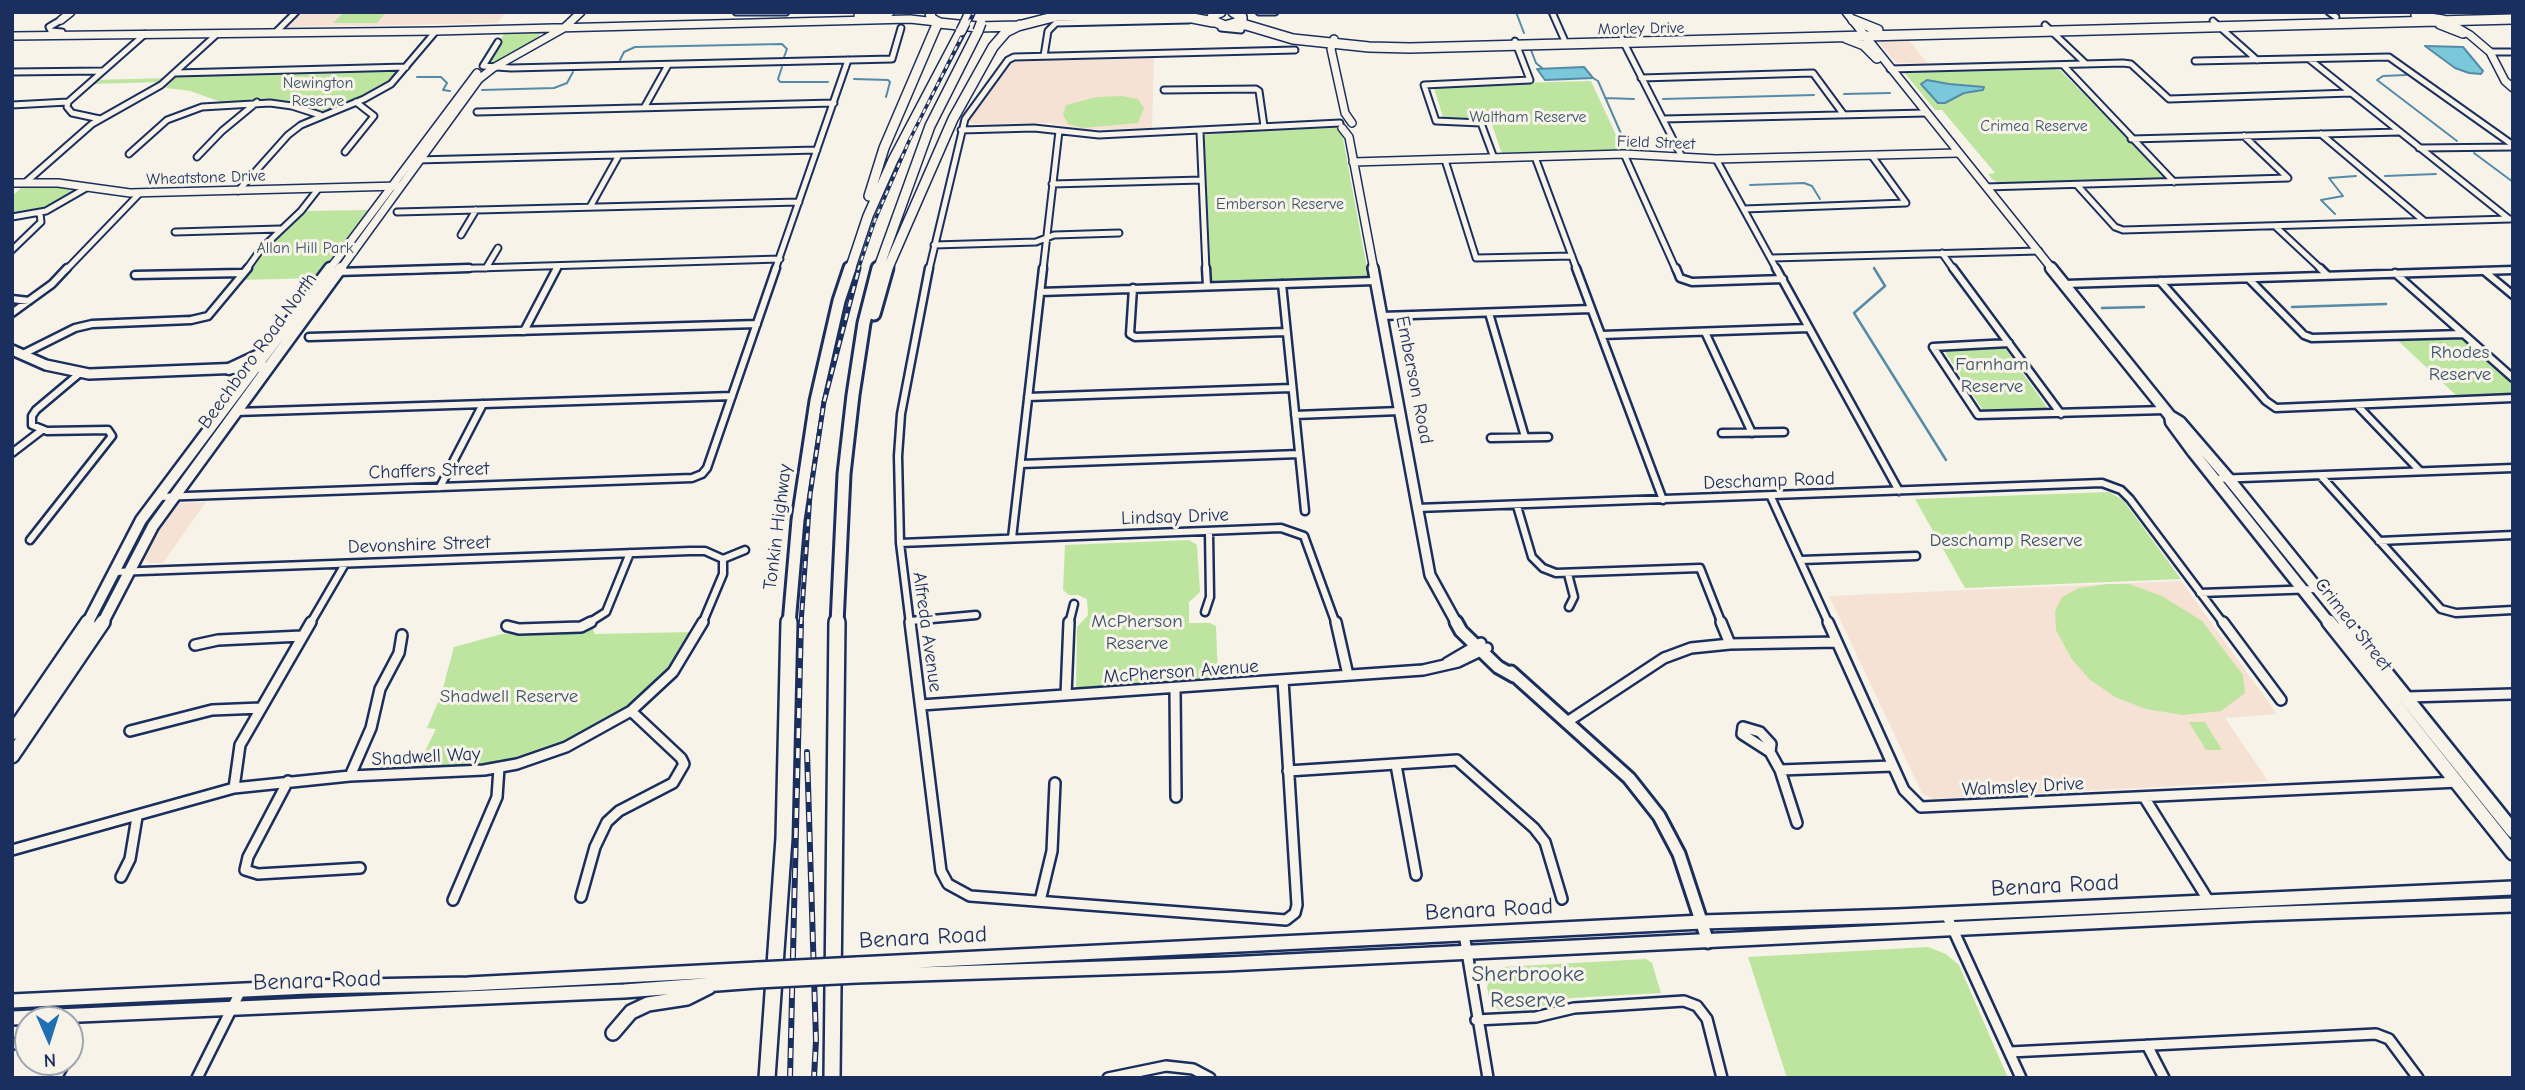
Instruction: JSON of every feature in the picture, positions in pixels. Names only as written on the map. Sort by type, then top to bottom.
[{"type":"highway","points":[[859,16],[889,12]]},
{"type":"highway","points":[[930,12],[931,18],[937,22],[978,27],[1020,25]]},
{"type":"highway","name":"Tonkin Highway","points":[[767,1078],[784,838],[786,683],[796,542],[821,374],[853,257],[885,178],[970,12]]},
{"type":"highway","points":[[832,1078],[838,567],[844,474],[856,377],[864,323],[882,253],[930,127],[987,12]]},
{"type":"highway","points":[[1195,12],[1221,12]]},
{"type":"highway","points":[[856,377],[891,256],[953,119],[998,40],[1036,16],[1177,15],[1213,22],[1213,15],[1221,12]]},
{"type":"highway","name":"Morley Drive","points":[[1516,43],[1564,39],[1623,41],[1878,30],[2435,21],[2478,13],[2513,13]]},
{"type":"highway","points":[[1238,27],[1242,21],[1239,14]]},
{"type":"highway","name":"Morley Drive","points":[[1239,14],[1284,31],[1335,44]]},
{"type":"highway","name":"Morley Drive","points":[[2216,23],[2332,15],[2513,19]]},
{"type":"highway","points":[[990,54],[1009,37],[1026,27],[1057,18],[1086,16]]},
{"type":"highway","points":[[2435,21],[2463,33]]},
{"type":"highway","points":[[853,257],[884,148],[937,22]]},
{"type":"highway","name":"Morley Drive","points":[[1213,22],[1238,27],[1247,25],[1283,37],[1390,48],[1841,37],[1859,31],[1884,36],[2048,27]]},
{"type":"highway","points":[[1859,31],[1878,30]]},
{"type":"highway","points":[[1841,37],[1864,46],[1877,58]]},
{"type":"main road","name":"Beechboro Road North","points":[[563,25],[574,12]]},
{"type":"main road","points":[[582,12],[586,21]]},
{"type":"main road","name":"Beechboro Road North","points":[[12,733],[81,635],[132,534],[159,496],[228,402],[259,369],[396,186],[421,160],[424,152],[479,79],[490,67],[563,25],[573,22],[582,12]]},
{"type":"main road","points":[[573,22],[859,16],[916,12]]},
{"type":"main road","name":"Crimea Street","points":[[1839,12],[1859,31],[2168,413],[2180,422],[2229,479],[2513,831]]},
{"type":"main road","name":"Crimea Street","points":[[1846,12],[1877,58],[1890,69]]},
{"type":"main road","points":[[12,33],[563,25],[760,18],[910,19],[937,22]]},
{"type":"main road","points":[[12,33],[436,31],[555,28],[563,25]]},
{"type":"main road","points":[[537,28],[540,31],[538,38]]},
{"type":"main road","name":"Beechboro Road North","points":[[396,186],[409,160],[470,79],[555,28]]},
{"type":"main road","name":"Beechboro Road North","points":[[15,751],[97,634],[152,526],[236,412],[267,350],[332,272]]},
{"type":"main road","points":[[228,402],[235,381],[226,371],[267,350]]},
{"type":"main road","name":"Crimea Street","points":[[2168,413],[2171,422],[2215,479],[2513,853]]},
{"type":"main road","points":[[2497,888],[2513,879]]},
{"type":"main road","name":"Benara Road","points":[[12,1001],[241,990],[758,975],[1253,944],[2513,888]]},
{"type":"main road","name":"Benara Road","points":[[857,970],[1253,962],[2513,905]]},
{"type":"main road","points":[[1253,944],[1247,955],[1253,962]]},
{"type":"main road","name":"Benara Road","points":[[12,1018],[624,991],[715,984],[758,975]]},
{"type":"main road","name":"Benara Road","points":[[468,984],[496,989],[619,982],[624,991]]},
{"type":"main road","points":[[612,1033],[631,1012],[648,1003],[687,998],[715,984]]},
{"type":"main road","points":[[375,988],[437,994],[429,999]]},
{"type":"main road","points":[[38,999],[34,1006],[38,1010],[68,1008],[90,1014]]},
{"type":"street","points":[[47,31],[71,12]]},
{"type":"street","points":[[275,33],[296,12]]},
{"type":"street","points":[[736,12],[760,18],[786,12]]},
{"type":"street","points":[[1259,12],[1275,12]]},
{"type":"street","points":[[1552,12],[1564,39]]},
{"type":"street","points":[[2478,13],[2489,20]]},
{"type":"street","points":[[2446,18],[2471,38]]},
{"type":"street","points":[[2446,18],[2490,52],[2505,81],[2513,88]]},
{"type":"street","points":[[1238,27],[1187,20],[1062,22],[1048,31],[1044,56],[1295,50]]},
{"type":"street","points":[[2216,23],[2258,60]]},
{"type":"street","points":[[2048,27],[2086,64]]},
{"type":"street","points":[[498,43],[482,64],[490,67],[668,65],[892,59],[901,28]]},
{"type":"street","points":[[237,191],[291,132],[391,84],[436,31]]},
{"type":"street","points":[[12,105],[68,102],[145,34]]},
{"type":"street","points":[[26,182],[100,119],[156,89],[217,34]]},
{"type":"street","points":[[1623,41],[1682,157]]},
{"type":"street","points":[[1494,158],[1480,123],[1436,121],[1424,85],[1531,80],[1516,43]]},
{"type":"street","points":[[1335,44],[1345,113],[1352,125]]},
{"type":"street","points":[[2490,52],[2513,52]]},
{"type":"street","name":"Alfreda Avenue","points":[[1044,56],[1018,56],[1008,60],[968,111],[961,130],[934,245],[899,437],[900,543],[941,871],[948,884],[970,896],[1286,920],[1295,913],[1297,905],[1289,771]]},
{"type":"street","points":[[2194,61],[2389,57],[2513,146]]},
{"type":"street","points":[[2077,185],[2119,229],[2510,219],[2309,59]]},
{"type":"street","points":[[236,412],[732,396],[848,60]]},
{"type":"street","points":[[1890,69],[2131,64],[2169,99],[2351,93]]},
{"type":"street","points":[[644,108],[668,65]]},
{"type":"street","points":[[2063,65],[2174,182]]},
{"type":"street","points":[[175,73],[406,67]]},
{"type":"street","points":[[12,72],[102,71]]},
{"type":"street","points":[[1641,78],[1813,73],[1844,116]]},
{"type":"street","points":[[1164,90],[1256,89],[1264,84]]},
{"type":"street","points":[[1256,89],[1259,91],[1264,126]]},
{"type":"street","points":[[68,102],[67,107],[72,113],[100,119]]},
{"type":"street","points":[[345,152],[374,116],[356,102]]},
{"type":"street","points":[[129,154],[160,125],[181,113],[221,103],[287,104],[320,116]]},
{"type":"street","points":[[197,157],[222,131],[257,103]]},
{"type":"street","points":[[477,113],[834,103]]},
{"type":"street","points":[[1341,125],[1345,113]]},
{"type":"street","points":[[1663,120],[1926,113]]},
{"type":"street","points":[[1341,125],[1349,136]]},
{"type":"street","points":[[961,130],[1034,128],[1086,135],[1200,132],[1264,126],[1352,125]]},
{"type":"street","name":"Emberson Road","points":[[1352,125],[1349,136],[1353,162],[1430,575],[1461,631],[1629,778],[1659,816],[1679,854],[1708,942]]},
{"type":"street","points":[[1012,538],[1059,131]]},
{"type":"street","points":[[1200,132],[1207,286]]},
{"type":"street","points":[[2132,139],[2399,132]]},
{"type":"street","points":[[2322,134],[2425,221]]},
{"type":"street","points":[[1986,187],[2288,178],[2244,136]]},
{"type":"street","points":[[2419,148],[2513,146]]},
{"type":"street","points":[[409,160],[817,150]]},
{"type":"street","name":"Field Street","points":[[1353,162],[1624,154],[1716,159],[1958,153]]},
{"type":"street","points":[[1624,154],[1680,278],[1692,282],[1783,279]]},
{"type":"street","points":[[590,207],[619,155]]},
{"type":"street","points":[[1744,209],[1906,203],[1872,156]]},
{"type":"street","points":[[1535,157],[1663,500]]},
{"type":"street","points":[[1716,159],[1899,491]]},
{"type":"street","points":[[1445,160],[1476,258],[1572,257]]},
{"type":"street","points":[[1052,184],[1202,180]]},
{"type":"street","name":"Wheatstone Drive","points":[[12,183],[140,193],[396,186]]},
{"type":"street","points":[[12,217],[40,213],[86,188]]},
{"type":"street","points":[[23,354],[75,328],[92,324],[202,318],[213,312],[242,273],[319,188]]},
{"type":"street","points":[[12,313],[52,284],[140,193]]},
{"type":"street","points":[[397,212],[799,202]]},
{"type":"street","points":[[461,235],[476,210]]},
{"type":"street","points":[[12,250],[41,222],[40,213]]},
{"type":"street","points":[[2275,226],[2327,275]]},
{"type":"street","points":[[175,232],[280,229]]},
{"type":"street","points":[[934,245],[1036,242],[1054,235],[1119,233]]},
{"type":"street","points":[[486,268],[498,248]]},
{"type":"street","points":[[1772,258],[2039,251]]},
{"type":"street","points":[[1942,253],[2061,414]]},
{"type":"street","points":[[332,272],[780,259]]},
{"type":"street","points":[[524,331],[558,266]]},
{"type":"street","points":[[2065,284],[2513,270]]},
{"type":"street","points":[[2484,271],[2513,295]]},
{"type":"street","points":[[135,275],[242,273]]},
{"type":"street","points":[[2395,273],[2513,378]]},
{"type":"street","points":[[2249,279],[2304,335],[2312,338],[2463,334]]},
{"type":"street","points":[[1040,292],[1375,281]]},
{"type":"street","points":[[2160,281],[2266,401],[2276,408],[2513,398]]},
{"type":"street","points":[[1282,284],[1305,511]]},
{"type":"street","points":[[1133,288],[1130,334],[1135,337],[1285,332]]},
{"type":"street","points":[[12,299],[30,301]]},
{"type":"street","points":[[1382,316],[1591,309]]},
{"type":"street","points":[[1489,313],[1525,437]]},
{"type":"street","points":[[309,337],[757,324]]},
{"type":"street","points":[[1602,335],[1810,328]]},
{"type":"street","points":[[1706,332],[1752,433]]},
{"type":"street","points":[[2009,343],[1933,347],[1978,415],[2168,413]]},
{"type":"street","points":[[12,349],[46,366],[80,373],[259,369]]},
{"type":"street","points":[[30,540],[113,436],[108,430],[102,429],[42,430],[32,425],[32,416],[36,410],[80,373]]},
{"type":"street","points":[[1028,397],[1291,388]]},
{"type":"street","name":"Chaffers Street","points":[[159,496],[699,476],[708,468],[732,396]]},
{"type":"street","points":[[440,487],[483,404]]},
{"type":"street","points":[[2357,405],[2420,471]]},
{"type":"street","points":[[1295,415],[1400,411]]},
{"type":"street","points":[[12,453],[42,430]]},
{"type":"street","points":[[1722,433],[1784,432]]},
{"type":"street","points":[[1491,438],[1548,437]]},
{"type":"street","points":[[1021,464],[1298,454]]},
{"type":"street","points":[[2215,479],[2513,468]]},
{"type":"street","points":[[2321,476],[2441,610],[2455,613],[2513,611]]},
{"type":"street","name":"Deschamp Road","points":[[1418,508],[2102,483],[2121,490],[2200,593]]},
{"type":"street","name":"Walmsley Drive","points":[[1771,497],[1904,790],[1911,801],[1921,807],[2472,782]]},
{"type":"street","points":[[1517,506],[1526,546],[1532,557],[1543,568],[1556,573],[1700,568],[1730,644]]},
{"type":"street","name":"Lindsay Drive","points":[[900,543],[1282,528],[1304,536],[1338,629],[1348,675]]},
{"type":"street","points":[[1205,612],[1210,597],[1209,532]]},
{"type":"street","points":[[2379,541],[2513,535]]},
{"type":"street","points":[[723,559],[745,550]]},
{"type":"street","name":"Devonshire Street","points":[[114,572],[698,551],[723,559]]},
{"type":"street","points":[[507,626],[519,629],[581,626],[597,621],[606,612],[630,553]]},
{"type":"street","points":[[1801,560],[1916,556]]},
{"type":"street","name":"Shadwell Way","points":[[12,850],[234,788],[350,776],[463,773],[499,768],[566,747],[631,711],[657,689],[687,654],[723,575],[723,559]]},
{"type":"street","points":[[234,788],[240,745],[345,564]]},
{"type":"street","points":[[1568,574],[1574,597],[1569,607]]},
{"type":"street","points":[[2200,593],[2317,589]]},
{"type":"street","points":[[2200,593],[2281,700]]},
{"type":"street","points":[[1066,695],[1069,618],[1074,604]]},
{"type":"street","points":[[910,621],[976,615]]},
{"type":"street","points":[[350,776],[371,728],[380,689],[399,653],[402,635]]},
{"type":"street","points":[[195,645],[218,640],[302,636]]},
{"type":"street","points":[[1567,722],[1664,658],[1691,649],[1730,644],[1837,642]]},
{"type":"street","name":"McPherson Avenue","points":[[921,705],[1423,670],[1458,662],[1481,647]]},
{"type":"street","points":[[1283,680],[1289,771],[1457,760],[1534,828],[1545,842],[1562,899]]},
{"type":"street","points":[[1175,688],[1176,797]]},
{"type":"street","points":[[2383,691],[2405,697],[2512,694]]},
{"type":"street","points":[[130,731],[201,712],[261,708]]},
{"type":"street","points":[[581,897],[595,847],[607,822],[619,811],[673,783],[684,764],[681,758],[631,711]]},
{"type":"street","points":[[1770,752],[1780,770],[1797,823]]},
{"type":"street","points":[[1396,765],[1416,875]]},
{"type":"street","points":[[1780,770],[1893,766]]},
{"type":"street","points":[[453,900],[497,797],[499,768]]},
{"type":"street","points":[[288,781],[248,857],[245,870],[258,874],[360,869]]},
{"type":"street","points":[[1040,901],[1052,850],[1055,783]]},
{"type":"street","points":[[2144,797],[2218,917]]},
{"type":"street","points":[[121,877],[130,859],[137,817]]},
{"type":"street","points":[[1946,914],[2021,1078]]},
{"type":"street","points":[[1464,934],[1476,1020],[1488,1078]]},
{"type":"street","points":[[197,1078],[241,990]]},
{"type":"street","points":[[1476,1020],[1536,1017],[1574,1008],[1685,1001],[1697,1006],[1707,1019],[1722,1078]]},
{"type":"street","points":[[2010,1052],[2375,1034],[2389,1039],[2418,1078]]},
{"type":"street","points":[[2147,1045],[2164,1078]]},
{"type":"street","points":[[1108,1078],[1166,1066],[1181,1066],[1210,1078]]},
{"type":"shaded area","points":[[296,12],[505,12],[498,23],[281,27]]},
{"type":"shaded area","points":[[1906,37],[1928,64],[1896,63],[1878,42],[1886,38]]},
{"type":"shaded area","points":[[1154,57],[1152,128],[1086,130],[1049,123],[975,124],[966,121],[1011,63],[1018,59]]},
{"type":"shaded area","points":[[206,502],[163,563],[149,563],[144,559],[160,524],[177,503]]},
{"type":"shaded area","points":[[2181,581],[2277,714],[2225,718],[2268,781],[1933,799],[1922,793],[1829,596]]},
{"type":"green space","points":[[344,12],[386,12],[377,23],[333,23]]},
{"type":"green space","points":[[508,29],[540,31],[540,34],[538,38],[486,67],[482,64]]},
{"type":"green space","name":"Newington Reserve","points":[[406,67],[384,88],[320,115],[292,106],[224,103],[190,91],[159,87],[164,82],[88,84],[92,80],[169,78],[175,73]]},
{"type":"green space","name":"Crimea Reserve","points":[[2060,70],[2165,176],[2162,179],[1999,183],[1988,174],[1995,173],[1942,110],[1935,110],[1903,71]]},
{"type":"green space","name":"Waltham Reserve","points":[[1591,81],[1623,150],[1502,154],[1490,119],[1444,120],[1433,85]]},
{"type":"green space","points":[[1122,96],[1138,99],[1144,108],[1138,123],[1083,128],[1068,124],[1063,115],[1066,105],[1097,97]]},
{"type":"green space","name":"Emberson Reserve","points":[[1341,128],[1369,279],[1211,282],[1204,135],[1264,129]]},
{"type":"green space","points":[[28,182],[86,188],[53,208],[12,217],[12,196]]},
{"type":"green space","name":"Allan Hill Park","points":[[373,210],[322,278],[239,280],[242,273],[301,211]]},
{"type":"green space","name":"Rhodes Reserve","points":[[2463,334],[2513,378],[2513,398],[2461,400],[2393,336]]},
{"type":"green space","name":"Farnham Reserve","points":[[2004,347],[2049,410],[1984,412],[1943,349]]},
{"type":"green space","name":"Deschamp Reserve","points":[[2109,492],[2123,500],[2181,579],[1965,588],[1915,499]]},
{"type":"green space","name":"McPherson Reserve","points":[[1189,540],[1197,545],[1200,592],[1189,602],[1189,623],[1210,623],[1216,626],[1218,679],[1076,689],[1077,627],[1088,615],[1087,599],[1069,595],[1063,590],[1065,545]]},
{"type":"green space","points":[[2129,584],[2162,596],[2202,621],[2243,675],[2245,693],[2221,711],[2183,715],[2146,709],[2115,697],[2089,679],[2071,658],[2056,630],[2055,611],[2062,597],[2079,588]]},
{"type":"green space","name":"Shadwell Reserve","points":[[592,627],[595,634],[693,632],[669,670],[627,709],[564,744],[483,767],[415,771],[436,729],[427,728],[441,695],[454,647],[502,634],[579,631]]},
{"type":"green space","points":[[2189,722],[2205,722],[2222,750],[2206,750]]},
{"type":"green space","points":[[1928,947],[1946,954],[1959,965],[2008,1078],[1787,1078],[1748,957]]},
{"type":"green space","name":"Sherbrooke Reserve","points":[[1646,959],[1652,963],[1661,993],[1571,998],[1532,1009],[1499,1010],[1490,1002],[1487,987],[1492,972],[1502,967]]},
{"type":"water","points":[[2425,46],[2463,47],[2483,71],[2481,74],[2469,73],[2455,68]]},
{"type":"water","points":[[1584,67],[1593,78],[1545,80],[1537,69]]},
{"type":"water","points":[[1927,80],[1984,87],[1983,90],[1964,93],[1945,103],[1938,103],[1921,84]]},
{"type":"waterway","points":[[1516,12],[1524,33]]},
{"type":"waterway","points":[[620,60],[624,52],[635,47],[782,44],[787,49],[784,57]]},
{"type":"waterway","points":[[1531,50],[1536,63],[1542,68]]},
{"type":"waterway","points":[[782,67],[778,79],[780,82],[828,82]]},
{"type":"waterway","points":[[482,90],[554,88],[567,83],[573,72]]},
{"type":"waterway","points":[[2406,75],[2383,76],[2377,80],[2457,141]]},
{"type":"waterway","points":[[417,77],[441,77],[447,83],[443,90],[450,91]]},
{"type":"waterway","points":[[1593,78],[1598,81],[1605,98]]},
{"type":"waterway","points":[[854,79],[888,80],[890,82],[886,97]]},
{"type":"waterway","points":[[1844,94],[1890,93]]},
{"type":"waterway","points":[[1663,99],[1814,95]]},
{"type":"waterway","points":[[1605,98],[1634,99]]},
{"type":"waterway","points":[[1605,98],[1626,145]]},
{"type":"waterway","points":[[2474,153],[2513,182]]},
{"type":"waterway","points":[[2385,176],[2436,174]]},
{"type":"waterway","points":[[2335,214],[2321,200],[2343,196],[2329,178],[2356,176]]},
{"type":"waterway","points":[[1750,185],[1804,183],[1812,186],[1820,199]]},
{"type":"waterway","points":[[1874,268],[1885,286],[1854,313],[1946,460]]},
{"type":"waterway","points":[[2292,307],[2386,304]]},
{"type":"waterway","points":[[2102,308],[2144,307]]},
{"type":"railway","points":[[858,270],[875,220],[909,141],[974,12]]},
{"type":"railway","points":[[801,624],[810,495],[824,402],[859,268]]},
{"type":"railway","points":[[790,1078],[801,622]]},
{"type":"railway","points":[[807,752],[816,1040],[814,1078]]}]
